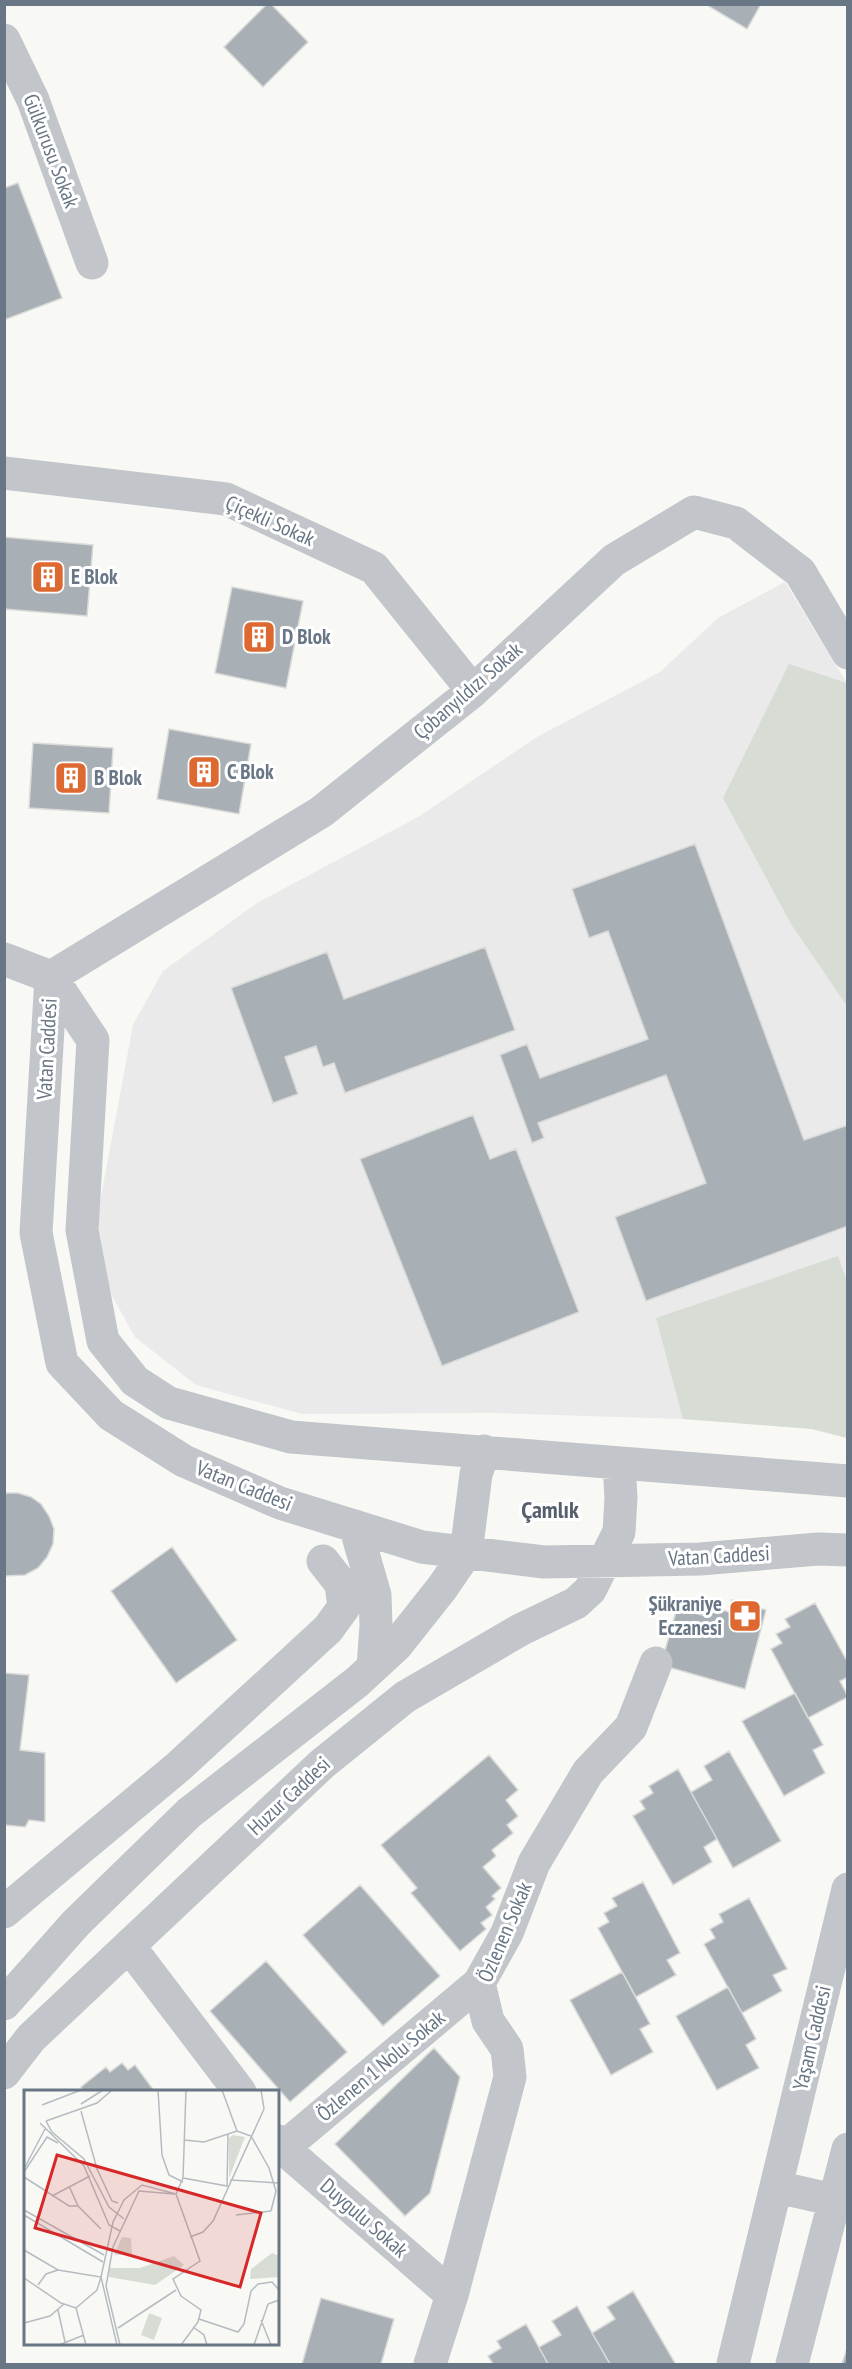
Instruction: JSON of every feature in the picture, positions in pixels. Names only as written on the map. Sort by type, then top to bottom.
[{"type":"street","name":"Gülkurusu Sokak","points":[[4,40],[33,100],[92,263]]},
{"type":"street","name":"Çiçekli Sokak","points":[[4,473],[226,500],[258,514],[374,568],[473,691]]},
{"type":"street","name":"Çobanyıldızı Sokak","points":[[51,977],[321,812],[473,691],[614,560],[694,512],[736,523],[800,572],[848,653]]},
{"type":"street","points":[[4,959],[51,977]]},
{"type":"street","name":"Vatan Caddesi","points":[[51,977],[93,1040],[82,1230],[103,1341],[135,1381],[169,1403],[291,1437],[848,1481]]},
{"type":"street","name":"Vatan Caddesi","points":[[51,977],[36,1233],[62,1363],[111,1415],[184,1461],[280,1503],[422,1547],[544,1562],[700,1559],[818,1550],[848,1550]]},
{"type":"street","points":[[466,1553],[476,1474],[484,1451]]},
{"type":"street","name":"Huzur Caddesi","points":[[4,2073],[31,2038],[331,1756],[405,1696],[520,1630],[576,1603],[590,1590],[619,1532],[621,1497],[619,1462]]},
{"type":"street","points":[[355,1526],[375,1596],[376,1626],[373,1667]]},
{"type":"street","name":"Huzur Caddesi","points":[[5,2001],[76,1923],[189,1813],[357,1682],[396,1646],[442,1588],[466,1553]]},
{"type":"street","points":[[4,1912],[178,1767],[328,1629],[344,1607],[341,1584],[323,1561]]},
{"type":"street","name":"Özlenen Sokak","points":[[430,2364],[452,2295],[510,2078],[507,2049],[488,2021],[480,1983],[507,1932],[534,1863],[588,1772],[631,1727],[656,1663]]},
{"type":"street","name":"Yaşam Caddesi","points":[[733,2364],[848,1889]]},
{"type":"street","points":[[129,1946],[239,2090]]},
{"type":"street","name":"Özlenen 1 Nolu Sokak","points":[[280,2145],[480,1983]]},
{"type":"street","name":"Duygulu Sokak","points":[[280,2145],[452,2295]]},
{"type":"street","points":[[792,2364],[848,2149]]},
{"type":"street","points":[[777,2187],[834,2200]]},
{"type":"shaded area","points":[[785,582],[847,683],[847,1438],[812,1429],[683,1419],[491,1413],[302,1414],[196,1385],[135,1337],[110,1292],[97,1218],[133,1025],[163,971],[257,903],[418,817],[537,737],[660,672],[718,618]]},
{"type":"shaded area","points":[[789,664],[847,683],[847,1006],[791,924],[723,798]]},
{"type":"shaded area","points":[[838,1256],[848,1284],[847,1438],[812,1429],[683,1419],[656,1318]]},
{"type":"building","points":[[267,4],[271,4],[308,42],[263,87],[224,47]]},
{"type":"building","points":[[705,4],[761,4],[747,29]]},
{"type":"building","points":[[18,183],[62,298],[4,320],[4,188]]},
{"type":"building","name":"E Blok","points":[[4,537],[93,545],[87,616],[4,609]]},
{"type":"building","name":"D Blok","points":[[232,587],[303,601],[286,688],[215,673]]},
{"type":"building","name":"C Blok","points":[[169,729],[251,744],[239,814],[157,799]]},
{"type":"building","name":"B Blok","points":[[33,743],[113,748],[109,813],[29,808]]},
{"type":"building","points":[[695,844],[804,1140],[848,1125],[848,1226],[646,1301],[615,1217],[706,1183],[666,1075],[538,1123],[544,1138],[532,1143],[500,1055],[527,1044],[540,1078],[648,1039],[608,931],[589,938],[572,889]]},
{"type":"building","points":[[485,947],[515,1030],[345,1093],[334,1063],[323,1067],[316,1046],[285,1057],[298,1094],[273,1103],[231,988],[327,952],[344,999]]},
{"type":"building","points":[[473,1115],[490,1159],[516,1149],[579,1312],[442,1366],[360,1159]]},
{"type":"building","points":[[4,1493],[18,1493],[31,1497],[41,1504],[54,1529],[53,1544],[47,1557],[38,1568],[25,1575],[4,1576]]},
{"type":"building","points":[[172,1547],[237,1640],[176,1683],[111,1591]]},
{"type":"building","points":[[732,1600],[766,1610],[745,1689],[661,1665],[677,1608],[706,1616],[709,1606],[729,1612]]},
{"type":"building","points":[[815,1603],[848,1663],[848,1677],[840,1681],[848,1697],[808,1718],[771,1649],[782,1643],[776,1634],[790,1627],[785,1619]]},
{"type":"building","points":[[4,1673],[29,1675],[20,1750],[45,1753],[45,1822],[29,1820],[25,1827],[4,1825]]},
{"type":"building","points":[[795,1693],[823,1745],[813,1750],[825,1773],[784,1796],[742,1721]]},
{"type":"building","points":[[729,1751],[781,1841],[733,1868],[691,1792],[712,1780],[704,1766]]},
{"type":"building","points":[[489,1755],[518,1790],[506,1800],[518,1816],[507,1825],[513,1833],[492,1850],[496,1856],[483,1867],[501,1888],[492,1896],[495,1899],[486,1907],[492,1915],[481,1923],[486,1929],[460,1951],[411,1893],[417,1888],[381,1845]]},
{"type":"building","points":[[678,1769],[717,1839],[704,1847],[712,1862],[673,1885],[633,1816],[645,1809],[640,1801],[653,1793],[649,1786]]},
{"type":"building","points":[[643,1882],[680,1953],[667,1960],[676,1975],[636,1997],[598,1928],[609,1922],[604,1913],[617,1906],[612,1898]]},
{"type":"building","points":[[360,1885],[440,1976],[383,2026],[303,1935]]},
{"type":"building","points":[[749,1898],[787,1969],[773,1975],[782,1991],[742,2013],[704,1944],[715,1938],[710,1929],[723,1922],[719,1914]]},
{"type":"building","points":[[266,1961],[347,2052],[290,2102],[210,2011]]},
{"type":"building","points":[[622,1972],[650,2024],[640,2029],[653,2052],[611,2075],[570,2000]]},
{"type":"building","points":[[728,1987],[756,2039],[746,2045],[759,2068],[717,2090],[676,2016]]},
{"type":"building","points":[[434,2048],[460,2077],[430,2193],[405,2216],[335,2144]]},
{"type":"building","points":[[122,2063],[128,2070],[135,2065],[154,2090],[83,2090],[81,2087],[106,2067],[110,2072]]},
{"type":"building","points":[[633,2291],[675,2363],[610,2364],[592,2333],[615,2319],[607,2307]]},
{"type":"building","points":[[321,2298],[394,2319],[381,2364],[302,2364]]},
{"type":"building","points":[[577,2306],[610,2364],[548,2364],[539,2347],[561,2335],[552,2321]]},
{"type":"building","points":[[526,2324],[548,2364],[493,2364],[488,2356],[501,2348],[497,2341]]},
{"type":"building","points":[[848,2345],[848,2364],[842,2364]]},
{"type":"place","name":"E Blok","points":[[48,577]]},
{"type":"place","name":"D Blok","points":[[259,637]]},
{"type":"place","name":"C Blok","points":[[204,772]]},
{"type":"place","name":"B Blok","points":[[71,778]]},
{"type":"place","name":"Şükraniye Eczanesi","points":[[745,1616]]},
{"type":"district","name":"Çamlık","points":[[550,1510]]}]
